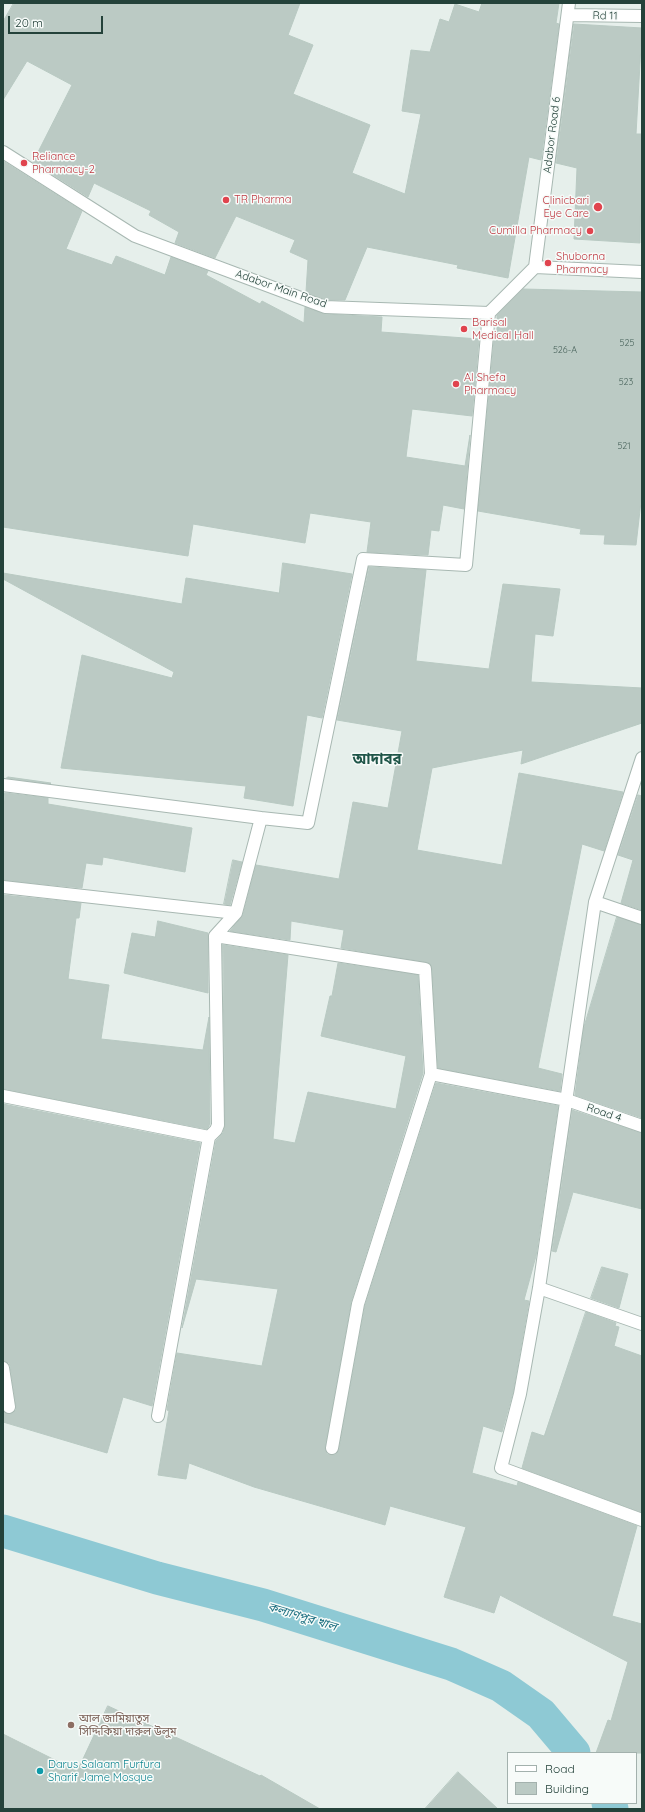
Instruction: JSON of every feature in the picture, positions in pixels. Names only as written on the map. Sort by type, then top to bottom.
[{"type":"street","name":"Adabor Road 6","points":[[535,267],[569,3]]},
{"type":"street","name":"Rd 11","points":[[568,16],[642,16]]},
{"type":"street","name":"Adabor Main Road","points":[[3,152],[135,236],[325,307],[489,313]]},
{"type":"street","points":[[3,785],[308,823],[363,559],[466,565],[489,313],[535,267],[642,272]]},
{"type":"street","points":[[642,758],[595,902],[539,1288],[520,1394],[501,1468],[642,1520]]},
{"type":"street","points":[[158,1416],[209,1137],[216,1130],[218,1125],[216,936],[236,913],[261,818]]},
{"type":"street","points":[[3,887],[236,913]]},
{"type":"street","points":[[595,902],[642,918]]},
{"type":"street","points":[[216,936],[425,969],[431,1074],[358,1304],[332,1448]]},
{"type":"street","name":"Road 4","points":[[431,1074],[567,1100],[642,1126]]},
{"type":"street","points":[[3,1096],[209,1137]]},
{"type":"street","points":[[539,1288],[642,1324]]},
{"type":"street","points":[[3,1368],[9,1407]]},
{"type":"building","points":[[14,3],[300,3],[288,35],[313,45],[293,94],[370,125],[352,173],[405,194],[421,114],[402,111],[411,50],[430,52],[440,19],[449,22],[455,4],[479,12],[482,3],[559,3],[556,23],[559,24],[541,160],[529,157],[508,278],[457,268],[458,265],[367,247],[345,300],[326,300],[306,292],[308,260],[290,252],[295,240],[236,216],[215,258],[175,243],[179,232],[149,215],[151,211],[94,183],[88,197],[33,162],[72,85],[27,61],[3,100],[3,22]]},
{"type":"building","points":[[574,24],[642,28],[636,134],[642,134],[640,243],[574,239],[577,168],[556,163]]},
{"type":"building","points":[[3,161],[82,211],[66,249],[112,265],[116,256],[165,275],[171,257],[208,271],[206,275],[260,304],[262,301],[304,323],[305,307],[324,314],[382,317],[381,332],[479,339],[472,416],[412,409],[406,457],[465,466],[470,435],[464,509],[443,505],[439,531],[431,530],[428,555],[367,552],[371,522],[310,513],[305,543],[193,524],[188,556],[3,527]]},
{"type":"building","points":[[523,289],[642,292],[642,493],[636,545],[604,544],[605,535],[580,534],[581,529],[478,511],[494,340],[497,340],[497,315]]},
{"type":"building","points":[[283,563],[352,574],[322,718],[307,715],[293,806],[244,798],[246,786],[61,768],[82,655],[172,678],[174,672],[3,579],[3,573],[182,604],[186,578],[279,593]]},
{"type":"building","points":[[369,567],[426,570],[416,661],[489,669],[503,584],[560,589],[553,636],[535,634],[531,682],[642,688],[642,723],[521,764],[523,750],[432,768],[417,850],[502,865],[519,773],[623,792],[604,851],[582,844],[538,1068],[562,1074],[560,1091],[438,1068],[432,969],[429,963],[341,948],[344,930],[291,921],[290,940],[230,931],[243,915],[256,865],[339,879],[353,802],[388,808],[402,731],[337,720]]},
{"type":"building","points":[[8,777],[51,783],[7,778]]},
{"type":"building","points":[[5,793],[48,798],[48,804],[192,828],[185,872],[103,857],[102,865],[86,863],[82,888],[3,880],[3,809]]},
{"type":"building","points":[[638,795],[642,796],[642,910],[621,903],[633,860],[618,855]]},
{"type":"building","points":[[233,860],[242,862],[230,905],[224,904]]},
{"type":"building","points":[[3,895],[81,903],[79,918],[76,918],[68,979],[109,985],[101,1039],[203,1050],[209,1017],[210,1124],[207,1129],[3,1089]]},
{"type":"building","points":[[617,917],[642,925],[642,1118],[575,1095],[584,1027]]},
{"type":"building","points":[[158,921],[208,933],[208,993],[124,973],[132,933],[155,937]]},
{"type":"building","points":[[223,945],[288,955],[273,1139],[295,1143],[308,1092],[396,1109],[406,1056],[321,1036],[330,996],[332,996],[338,963],[418,975],[423,1073],[351,1302],[325,1447],[327,1454],[335,1455],[339,1449],[365,1306],[436,1083],[558,1106],[536,1256],[524,1300],[529,1301],[513,1392],[502,1432],[483,1426],[472,1473],[517,1486],[518,1482],[637,1526],[612,1616],[642,1624],[642,1753],[596,1752],[608,1720],[611,1721],[628,1662],[500,1595],[494,1613],[444,1597],[466,1527],[390,1506],[385,1525],[254,1487],[189,1463],[186,1479],[158,1475],[177,1353],[262,1366],[278,1289],[196,1279],[182,1328],[216,1141],[223,1133],[225,1125]]},
{"type":"building","points":[[3,1104],[200,1143],[152,1406],[123,1397],[107,1453],[3,1422],[3,1411],[11,1414],[16,1410],[16,1406],[10,1366],[9,1363],[3,1361]]},
{"type":"building","points":[[572,1110],[642,1133],[642,1209],[573,1192],[556,1252],[552,1251]]},
{"type":"building","points":[[602,1267],[628,1274],[619,1308],[591,1298]]},
{"type":"building","points":[[586,1312],[616,1323],[615,1326],[619,1327],[614,1346],[642,1356],[641,1512],[522,1468],[532,1432],[544,1436]]},
{"type":"building","name":"আল জামিয়াতুস সিদ্দিকিয়া দারুল উলুম","points":[[108,1706],[260,1776],[261,1775],[320,1809],[3,1809],[3,1734],[77,1771]]},
{"type":"building","points":[[458,1772],[498,1809],[425,1809]]},
{"type":"waterway","name":"কল্যাণপুর খাল","points":[[3,1531],[157,1578],[263,1605],[451,1664],[501,1686],[541,1714],[573,1752]]},
{"type":"waterway","name":"কল্যাণপুর খাল","points":[[609,1804],[612,1809]]},
{"type":"place","name":"Reliance Pharmacy-2","points":[[24,163]]},
{"type":"place","name":"TR Pharma","points":[[226,200]]},
{"type":"place","name":"Clinicbari Eye Care","points":[[598,207]]},
{"type":"place","name":"Cumilla Pharmacy","points":[[590,231]]},
{"type":"place","name":"Shuborna Pharmacy","points":[[548,263]]},
{"type":"place","name":"Barisal Medical Hall","points":[[464,329]]},
{"type":"place","name":"Al Shefa Pharmacy","points":[[456,384]]},
{"type":"place","name":"আল জামিয়াতুস সিদ্দিকিয়া দারুল উলুম","points":[[71,1725]]},
{"type":"place","name":"Darus Salaam Furfura Sharif Jame Mosque","points":[[40,1771]]},
{"type":"district","name":"আদাবর","points":[[377,759]]}]
